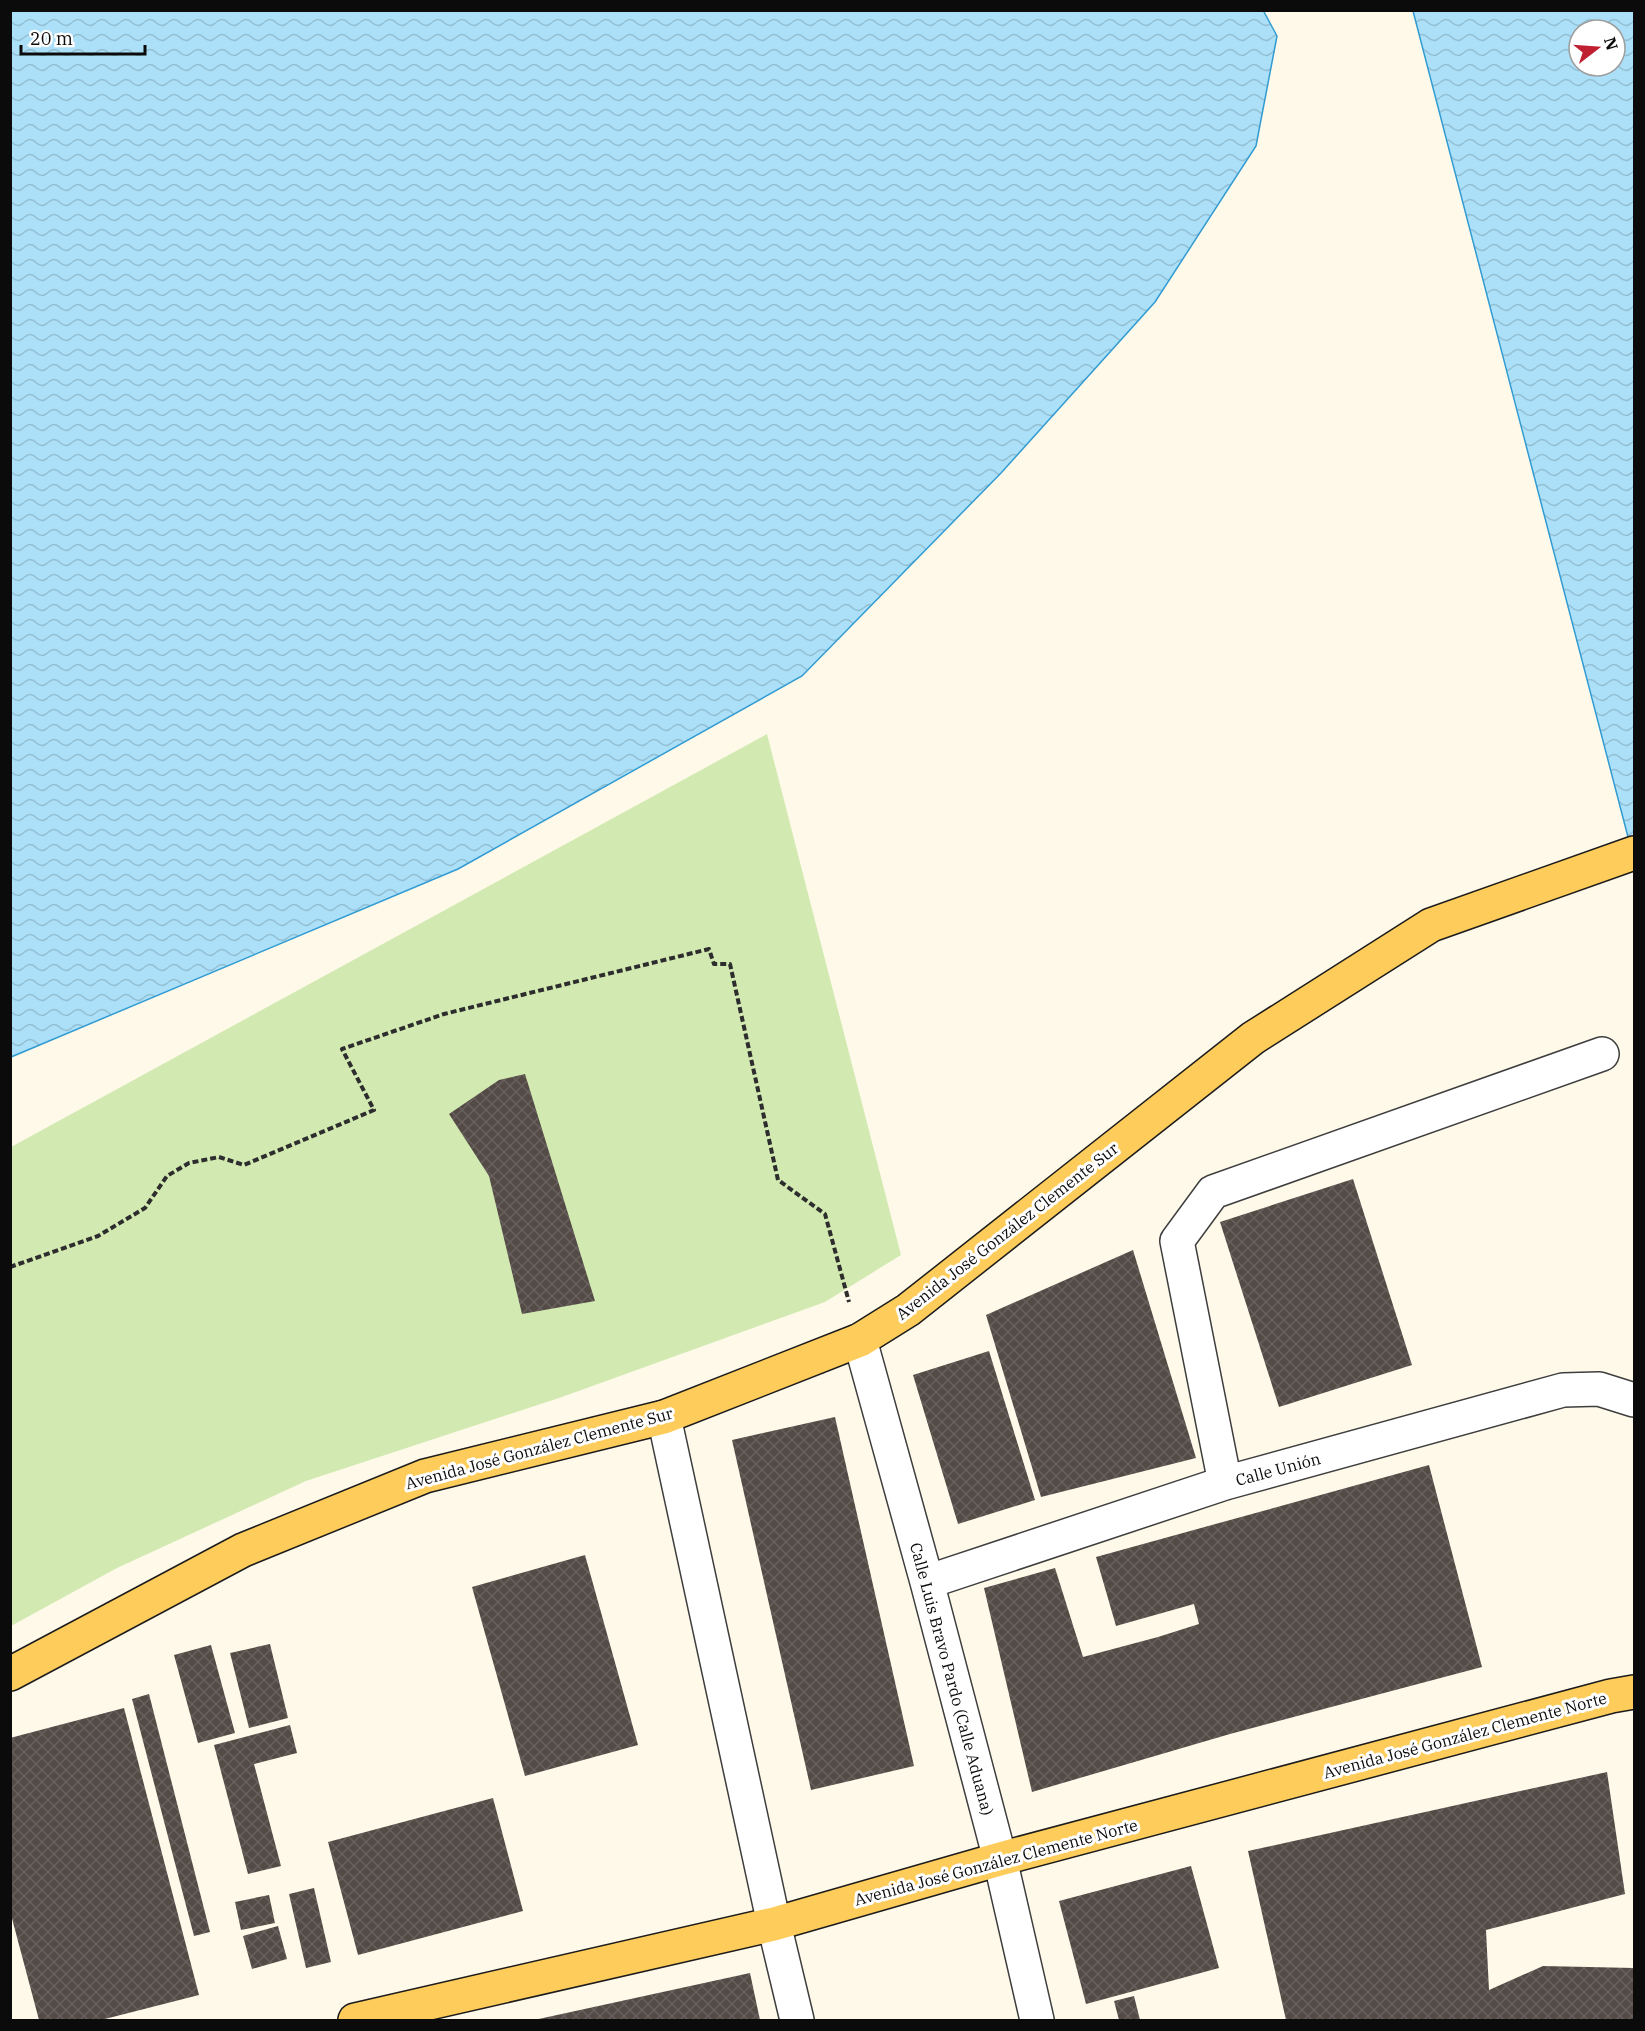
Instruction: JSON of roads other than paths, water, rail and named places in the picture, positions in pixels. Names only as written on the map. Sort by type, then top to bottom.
[{"type":"main road","name":"Avenida José González Clemente Sur","points":[[10,1674],[243,1550],[425,1476],[664,1416],[860,1340],[908,1310],[1253,1038],[1431,925],[1635,853]]},
{"type":"main road","name":"Avenida José González Clemente Norte","points":[[355,2020],[437,2011],[774,1924],[1000,1859],[1600,1699],[1635,1692]]},
{"type":"street","points":[[1225,1484],[1177,1241],[1213,1192],[1602,1054]]},
{"type":"street","name":"Calle Luis Bravo Pardo (Calle Aduana)","points":[[860,1340],[1000,1859],[1037,2020]]},
{"type":"street","name":"Calle Unión","points":[[927,1582],[1225,1484],[1563,1390],[1599,1389],[1635,1400]]},
{"type":"street","points":[[664,1416],[774,1924],[797,2020]]},
{"type":"water","points":[[11,10],[1263,10],[1277,36],[1256,146],[1155,302],[1001,473],[802,676],[458,869],[11,1057]]},
{"type":"water","points":[[1413,11],[1634,11],[1634,860]]}]
